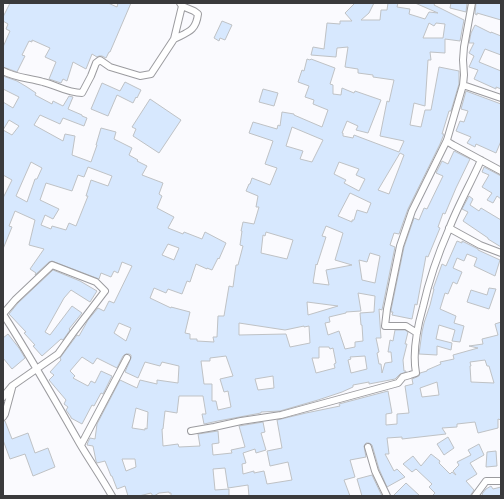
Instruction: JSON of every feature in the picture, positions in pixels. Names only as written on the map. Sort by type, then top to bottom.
[{"type":"street","points":[[417,333],[406,326],[385,326],[386,309],[400,246],[412,211],[447,140],[463,85],[464,47],[472,3]]},
{"type":"street","points":[[3,71],[22,78],[43,82],[74,93],[82,93],[96,63],[99,60],[110,67],[140,76],[151,74],[174,39],[181,5],[198,14],[197,21],[195,26],[190,31],[174,39]]},
{"type":"street","points":[[463,85],[501,98]]},
{"type":"street","points":[[447,140],[453,145],[501,171]]},
{"type":"street","points":[[191,431],[281,414],[398,383],[403,377],[416,373],[414,362],[417,328],[426,291],[449,228],[481,160]]},
{"type":"street","points":[[449,228],[480,245],[501,253]]},
{"type":"street","points":[[3,397],[12,386],[37,369],[58,354],[105,291],[96,282],[52,265],[15,300],[3,314],[37,369],[64,414],[112,496]]},
{"type":"street","points":[[81,445],[127,358]]},
{"type":"street","points":[[3,417],[12,386]]},
{"type":"street","points":[[368,447],[375,470],[387,496]]},
{"type":"street","points":[[475,496],[486,481],[501,481]]},
{"type":"building","points":[[10,3],[108,3],[117,7],[118,3],[131,3],[106,58],[102,56],[97,57],[92,54],[86,69],[73,62],[67,81],[63,79],[61,83],[49,79],[56,62],[45,57],[50,48],[32,40],[32,42],[29,41],[22,55],[25,56],[17,72],[3,67],[3,47],[10,31],[6,29],[8,24],[3,21],[3,17]]},
{"type":"building","points":[[355,3],[374,3],[369,13],[361,20],[380,20],[381,10],[387,10],[388,3],[398,3],[397,7],[410,9],[409,14],[425,19],[429,12],[438,13],[415,3],[435,3],[434,5],[464,20],[460,41],[445,39],[445,53],[430,52],[431,60],[428,60],[425,106],[414,103],[410,125],[421,127],[425,110],[431,110],[439,67],[459,71],[459,84],[451,111],[449,111],[442,134],[444,134],[440,144],[408,209],[399,234],[394,233],[390,245],[395,247],[382,310],[379,309],[381,338],[376,338],[379,352],[377,353],[379,364],[381,364],[382,373],[385,363],[392,362],[391,352],[388,352],[390,340],[393,341],[395,330],[405,330],[408,332],[403,360],[404,371],[406,372],[400,374],[395,379],[369,384],[369,382],[353,385],[353,387],[342,392],[280,411],[261,412],[204,424],[202,414],[206,414],[203,396],[179,396],[177,413],[165,411],[162,429],[163,446],[178,444],[179,447],[200,446],[198,434],[218,431],[219,443],[212,444],[213,455],[232,453],[231,450],[245,447],[239,426],[263,422],[265,432],[261,433],[266,450],[256,453],[255,449],[243,453],[246,463],[242,464],[243,474],[254,471],[254,473],[264,471],[267,484],[292,480],[288,462],[270,466],[267,451],[282,448],[277,420],[340,406],[339,404],[388,391],[392,413],[386,414],[386,425],[397,424],[397,414],[409,413],[405,386],[413,384],[412,379],[419,376],[420,373],[441,364],[440,362],[454,359],[453,355],[478,348],[469,346],[483,344],[482,339],[498,335],[495,324],[501,322],[501,420],[498,419],[498,428],[478,433],[475,422],[457,424],[457,427],[442,428],[446,434],[402,439],[402,437],[387,438],[389,454],[385,454],[394,471],[397,469],[405,477],[387,487],[379,469],[372,445],[366,443],[364,446],[366,457],[350,460],[355,477],[344,480],[350,496],[249,496],[248,485],[228,488],[225,468],[213,469],[215,490],[229,489],[229,496],[171,496],[171,493],[169,492],[159,493],[154,496],[151,493],[139,496],[128,496],[125,486],[117,489],[105,461],[97,463],[93,446],[87,445],[88,442],[90,438],[95,439],[97,424],[120,380],[137,388],[140,380],[157,384],[157,380],[178,383],[179,366],[162,362],[160,366],[145,362],[138,378],[125,372],[131,358],[131,355],[129,354],[123,356],[117,368],[97,358],[93,364],[82,357],[70,371],[75,376],[73,378],[88,386],[91,381],[95,383],[101,371],[112,376],[103,394],[101,393],[94,406],[92,405],[82,424],[71,418],[66,410],[68,407],[64,404],[66,400],[49,380],[54,375],[50,372],[61,360],[60,358],[77,335],[79,336],[88,320],[98,308],[104,311],[109,301],[114,303],[132,266],[122,262],[118,273],[114,271],[111,277],[101,273],[99,279],[52,261],[35,275],[36,273],[30,269],[44,249],[29,245],[35,220],[15,211],[9,226],[12,227],[3,249],[3,198],[12,180],[3,175],[3,130],[3,102],[13,108],[19,97],[3,89],[3,76],[17,81],[36,93],[35,95],[52,104],[53,101],[63,106],[69,96],[73,97],[68,109],[87,118],[84,126],[63,118],[60,124],[40,115],[34,125],[63,141],[65,134],[75,136],[72,155],[91,162],[101,128],[116,132],[114,139],[132,148],[129,155],[147,166],[142,175],[163,183],[159,194],[162,196],[157,208],[174,217],[168,228],[202,239],[205,232],[226,243],[212,270],[196,264],[190,282],[187,281],[182,294],[168,289],[166,293],[154,288],[150,298],[171,308],[190,312],[185,333],[190,334],[190,339],[214,342],[213,337],[217,337],[218,316],[224,316],[229,286],[233,287],[236,265],[238,265],[243,246],[240,245],[243,222],[254,224],[259,207],[256,207],[258,196],[246,191],[252,178],[270,185],[277,168],[265,164],[273,141],[249,133],[253,122],[277,129],[278,125],[280,126],[282,112],[294,114],[322,127],[328,110],[313,104],[314,100],[305,97],[309,86],[298,82],[302,70],[304,71],[307,59],[311,59],[335,68],[330,84],[333,85],[333,94],[341,95],[342,88],[354,93],[355,91],[381,100],[368,133],[356,130],[358,126],[347,121],[342,133],[343,136],[353,138],[354,135],[399,152],[404,141],[380,136],[387,101],[389,102],[394,80],[373,77],[373,75],[358,73],[358,69],[345,67],[348,47],[337,48],[336,57],[311,55],[313,47],[324,49],[327,23],[340,24],[340,21],[352,21],[345,13]],"holes":[[[429,23],[434,26],[436,23],[445,24],[443,38],[423,38]],[[9,120],[19,126],[12,135],[3,130]],[[292,127],[323,140],[312,162],[300,159],[303,151],[286,146]],[[400,153],[404,155],[389,194],[378,190]],[[31,162],[42,168],[37,179],[35,179],[27,202],[16,196]],[[339,162],[359,169],[356,175],[365,179],[359,191],[344,183],[346,180],[334,174]],[[88,167],[112,176],[108,186],[91,180],[86,196],[88,196],[76,226],[69,223],[66,230],[52,226],[51,229],[41,225],[45,215],[53,219],[59,209],[40,200],[46,183],[72,191],[78,175],[84,177]],[[350,193],[371,203],[367,213],[357,210],[354,220],[352,220],[352,222],[338,216]],[[326,226],[343,233],[335,260],[352,265],[326,270],[329,285],[313,283],[316,264],[317,265],[326,237],[322,236]],[[266,232],[293,240],[287,259],[261,253],[263,235],[265,236]],[[168,244],[179,248],[174,260],[162,255]],[[370,253],[380,256],[375,283],[362,280],[359,260],[367,262]],[[358,293],[375,296],[374,312],[360,313],[363,341],[355,342],[355,347],[345,349],[339,331],[328,335],[325,323],[330,322],[329,317],[346,312],[361,311]],[[307,302],[338,306],[308,315]],[[119,323],[131,328],[126,341],[114,333]],[[239,323],[285,330],[309,326],[310,343],[290,347],[286,334],[239,335]],[[319,347],[329,347],[330,349],[333,348],[336,363],[334,364],[335,368],[316,373],[312,358],[319,358]],[[226,356],[233,376],[220,379],[224,392],[228,391],[231,407],[218,410],[216,401],[212,401],[212,384],[204,384],[201,361],[210,361],[210,358]],[[365,356],[367,369],[351,373],[348,360],[351,359],[350,357]],[[485,360],[487,366],[489,366],[494,383],[471,382],[470,362]],[[273,376],[274,388],[258,390],[255,379]],[[437,382],[439,395],[422,397],[420,388]],[[136,408],[148,412],[147,429],[132,428]],[[122,459],[135,459],[136,467],[126,471]]]},
{"type":"building","points":[[451,3],[467,3],[466,12],[450,8]]},
{"type":"building","points":[[476,3],[501,3],[501,20],[477,13],[477,15],[475,14]]},
{"type":"building","points":[[222,21],[232,25],[225,40],[220,38],[219,41],[214,38]]},
{"type":"building","points":[[475,25],[501,36],[501,55],[485,49],[479,62],[501,71],[501,89],[496,87],[496,89],[474,79],[478,70],[469,67],[474,56],[469,53],[474,43],[469,43],[471,33]]},
{"type":"building","points":[[125,82],[141,90],[133,103],[117,95],[108,116],[91,109],[102,83],[120,91]]},
{"type":"building","points":[[263,89],[278,93],[274,106],[259,102]]},
{"type":"building","points":[[466,91],[501,104],[501,141],[496,153],[476,144],[475,147],[467,143],[471,137],[456,131],[460,121],[464,122],[468,111],[461,109]]},
{"type":"building","points":[[150,99],[181,120],[159,153],[133,136],[136,129],[132,127]]},
{"type":"building","points":[[454,151],[470,159],[445,214],[443,213],[438,227],[440,228],[428,257],[426,256],[417,305],[415,304],[412,319],[392,315],[393,312],[391,312],[391,310],[404,247],[414,218],[419,220],[424,208],[427,209],[443,176],[436,173],[442,161],[448,164]]},
{"type":"building","points":[[484,167],[501,176],[501,199],[497,196],[493,203],[487,200],[492,193],[482,187],[489,175],[482,172]]},
{"type":"building","points":[[469,196],[473,199],[470,205],[479,211],[481,208],[501,220],[501,247],[463,221],[468,212],[462,209]]},
{"type":"building","points":[[457,241],[462,243],[462,241],[500,260],[495,276],[474,266],[477,258],[467,254],[464,261],[457,258],[453,268],[462,272],[457,284],[453,282],[448,294],[445,293],[440,309],[456,316],[454,323],[464,326],[460,342],[452,341],[455,330],[439,325],[436,339],[452,343],[451,350],[437,346],[437,355],[419,354],[422,332],[433,289],[442,264],[446,266]]},
{"type":"building","points":[[53,270],[80,281],[97,291],[90,302],[71,290],[64,298],[45,332],[50,335],[72,306],[82,313],[69,329],[70,330],[63,340],[61,339],[42,356],[33,346],[35,345],[24,333],[26,332],[9,314],[18,303]]},
{"type":"building","points":[[489,288],[496,289],[489,309],[467,302],[471,290],[487,295]]},
{"type":"building","points":[[8,334],[25,358],[12,369],[3,358],[3,338]]},
{"type":"building","points":[[3,421],[5,421],[12,439],[28,433],[35,453],[48,448],[55,467],[33,476],[25,454],[10,459],[3,440]]},
{"type":"building","points":[[448,437],[454,448],[444,455],[437,444]]},
{"type":"building","points":[[479,444],[484,455],[470,463],[477,474],[466,481],[474,490],[470,496],[432,496],[435,493],[429,487],[432,484],[416,469],[412,472],[403,464],[413,456],[421,466],[431,454],[440,461],[439,463],[450,474],[452,472],[456,475],[453,471],[459,465],[457,462],[471,455],[468,450]]},
{"type":"building","points":[[496,451],[497,466],[486,467],[487,452]]},
{"type":"building","points":[[372,475],[382,496],[362,496],[357,479]]},
{"type":"building","points":[[406,483],[420,496],[393,496]]},
{"type":"building","points":[[491,486],[493,489],[501,487],[501,496],[483,496],[482,494],[486,489]]}]
